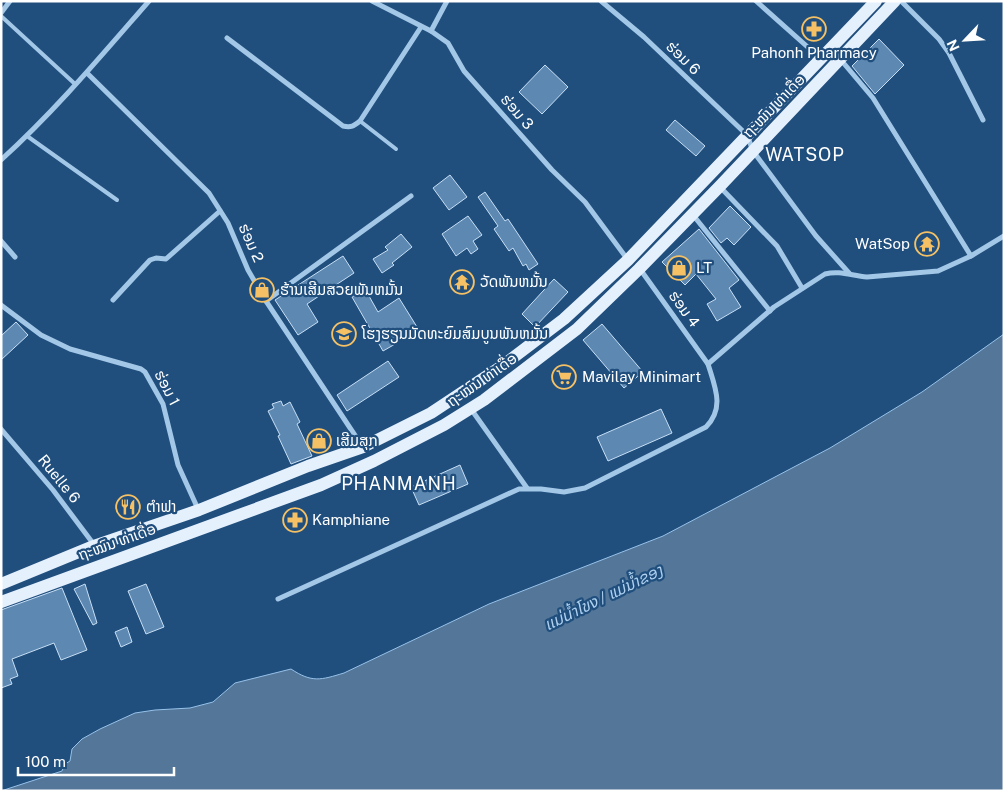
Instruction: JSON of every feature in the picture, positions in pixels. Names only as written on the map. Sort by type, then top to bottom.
[{"type":"main road","name":"ຖະໝົນ ທ່າເດື່ອ","points":[[1,584],[93,547],[199,510],[308,466],[363,447],[431,413],[502,366],[564,319],[628,260],[876,1]]},
{"type":"main road","name":"ຖະໝົນ ທ່າເດື່ອ","points":[[1,602],[321,485],[374,461],[471,409],[577,329],[693,214],[895,1]]},
{"type":"main road","points":[[93,547],[98,566]]},
{"type":"street","points":[[1,15],[10,1]]},
{"type":"street","points":[[1,160],[27,136],[87,73],[149,1]]},
{"type":"street","name":"ຮ່ອມ 3","points":[[372,1],[431,31],[448,44],[464,71],[552,170],[585,202],[628,260]]},
{"type":"street","points":[[431,31],[447,1]]},
{"type":"street","name":"ຮ່ອມ 6","points":[[601,1],[644,37],[747,135]]},
{"type":"street","points":[[756,1],[820,59]]},
{"type":"street","points":[[901,1],[939,39],[949,53],[983,120]]},
{"type":"street","points":[[228,38],[343,126],[349,128],[355,126],[360,121],[421,27]]},
{"type":"street","points":[[840,60],[874,98],[971,256]]},
{"type":"street","name":"ຮ່ອມ 2","points":[[87,73],[209,193],[228,223],[248,270],[266,301],[363,447]]},
{"type":"street","points":[[747,135],[753,151],[816,236],[849,274]]},
{"type":"street","points":[[720,186],[777,246],[802,288]]},
{"type":"street","points":[[266,301],[411,196]]},
{"type":"street","points":[[113,300],[150,260],[156,258],[166,259],[220,211]]},
{"type":"street","points":[[693,214],[770,311]]},
{"type":"street","points":[[278,599],[519,489],[527,488],[564,492],[585,488],[706,427],[713,420],[717,404],[717,396],[708,364],[770,311],[825,274],[833,272],[867,277],[938,271],[971,256],[1004,236]]},
{"type":"street","points":[[1,241],[15,257]]},
{"type":"street","name":"ຮ່ອມ 4","points":[[639,269],[708,364]]},
{"type":"street","name":"ຮ່ອມ 1","points":[[1,305],[40,336],[70,349],[141,369],[145,372],[163,404],[178,465],[199,510]]},
{"type":"street","points":[[471,409],[527,488]]},
{"type":"street","name":"Ruelle 6","points":[[1,429],[53,490],[93,547]]},
{"type":"lane","points":[[1,15],[75,84]]},
{"type":"lane","points":[[360,121],[396,149]]},
{"type":"lane","points":[[27,136],[117,200]]},
{"type":"water","name":"แม่น้ำโขง / ແມ່ນ້ຳຂອງ","points":[[1004,334],[1004,791],[1,791],[62,771],[65,764],[70,761],[72,749],[82,739],[135,713],[190,708],[213,702],[235,683],[291,669],[305,677],[317,679],[344,673],[489,604],[663,536],[830,448],[922,392]]},
{"type":"building","points":[[879,39],[904,65],[875,94],[852,66]]},
{"type":"building","points":[[545,65],[568,87],[542,114],[519,92]]},
{"type":"building","points":[[675,120],[705,146],[696,156],[666,130]]},
{"type":"building","points":[[450,175],[467,197],[449,210],[433,188]]},
{"type":"building","points":[[485,192],[505,221],[508,219],[538,264],[529,270],[526,264],[523,266],[513,248],[509,251],[494,229],[498,226],[478,197]]},
{"type":"building","points":[[730,206],[751,227],[734,245],[727,238],[721,243],[709,228]]},
{"type":"building","points":[[468,216],[482,235],[473,241],[478,249],[471,254],[467,248],[456,256],[442,234]]},
{"type":"building","points":[[699,229],[739,280],[729,288],[741,307],[717,321],[707,304],[716,299],[696,274],[685,285],[662,262]]},
{"type":"building","points":[[401,234],[412,247],[392,263],[394,265],[382,273],[373,259],[388,250],[385,247]]},
{"type":"building","points":[[343,256],[354,273],[307,304],[318,322],[298,335],[275,300]]},
{"type":"building","points":[[554,279],[568,292],[535,327],[522,314]]},
{"type":"building","points":[[365,289],[378,312],[399,298],[417,327],[397,343],[383,351],[352,297]]},
{"type":"building","points":[[16,322],[28,335],[1,360],[1,336]]},
{"type":"building","points":[[602,324],[643,372],[624,388],[583,340]]},
{"type":"building","points":[[388,361],[399,377],[347,411],[337,395]]},
{"type":"building","points":[[281,401],[283,406],[290,402],[300,422],[297,424],[312,456],[291,464],[268,411],[274,408],[272,404]]},
{"type":"building","points":[[661,409],[672,433],[608,461],[597,437]]},
{"type":"building","points":[[460,465],[468,484],[419,505],[411,487]]},
{"type":"building","points":[[85,584],[97,623],[93,625],[74,589]]},
{"type":"building","points":[[146,584],[164,627],[146,634],[128,591]]},
{"type":"building","points":[[62,588],[87,650],[61,660],[54,643],[12,659],[18,676],[10,679],[12,684],[1,688],[1,610]]},
{"type":"building","points":[[127,627],[132,642],[121,647],[115,632]]},
{"type":"place","name":"Pahonh Pharmacy","points":[[814,29]]},
{"type":"place","name":"WatSop","points":[[927,244]]},
{"type":"place","name":"LT","points":[[679,268]]},
{"type":"place","name":"ວັດພັນຫມັ້ນ","points":[[462,282]]},
{"type":"place","name":"ຮ້ານເສີມສວຍພັນຫມັ້ນ","points":[[262,290]]},
{"type":"place","name":"ໂຮງຮຽນມັດທະຍົມສົມບູນພັນຫມັ້ນ","points":[[344,334]]},
{"type":"place","name":"Mavilay Minimart","points":[[564,377]]},
{"type":"place","name":"ເສີມສຸກ","points":[[319,441]]},
{"type":"place","name":"ຕຳຟາ","points":[[128,507]]},
{"type":"place","name":"Kamphiane","points":[[295,520]]},
{"type":"district","name":"WATSOP","points":[[805,155]]},
{"type":"district","name":"PHANMANH","points":[[399,484]]}]
